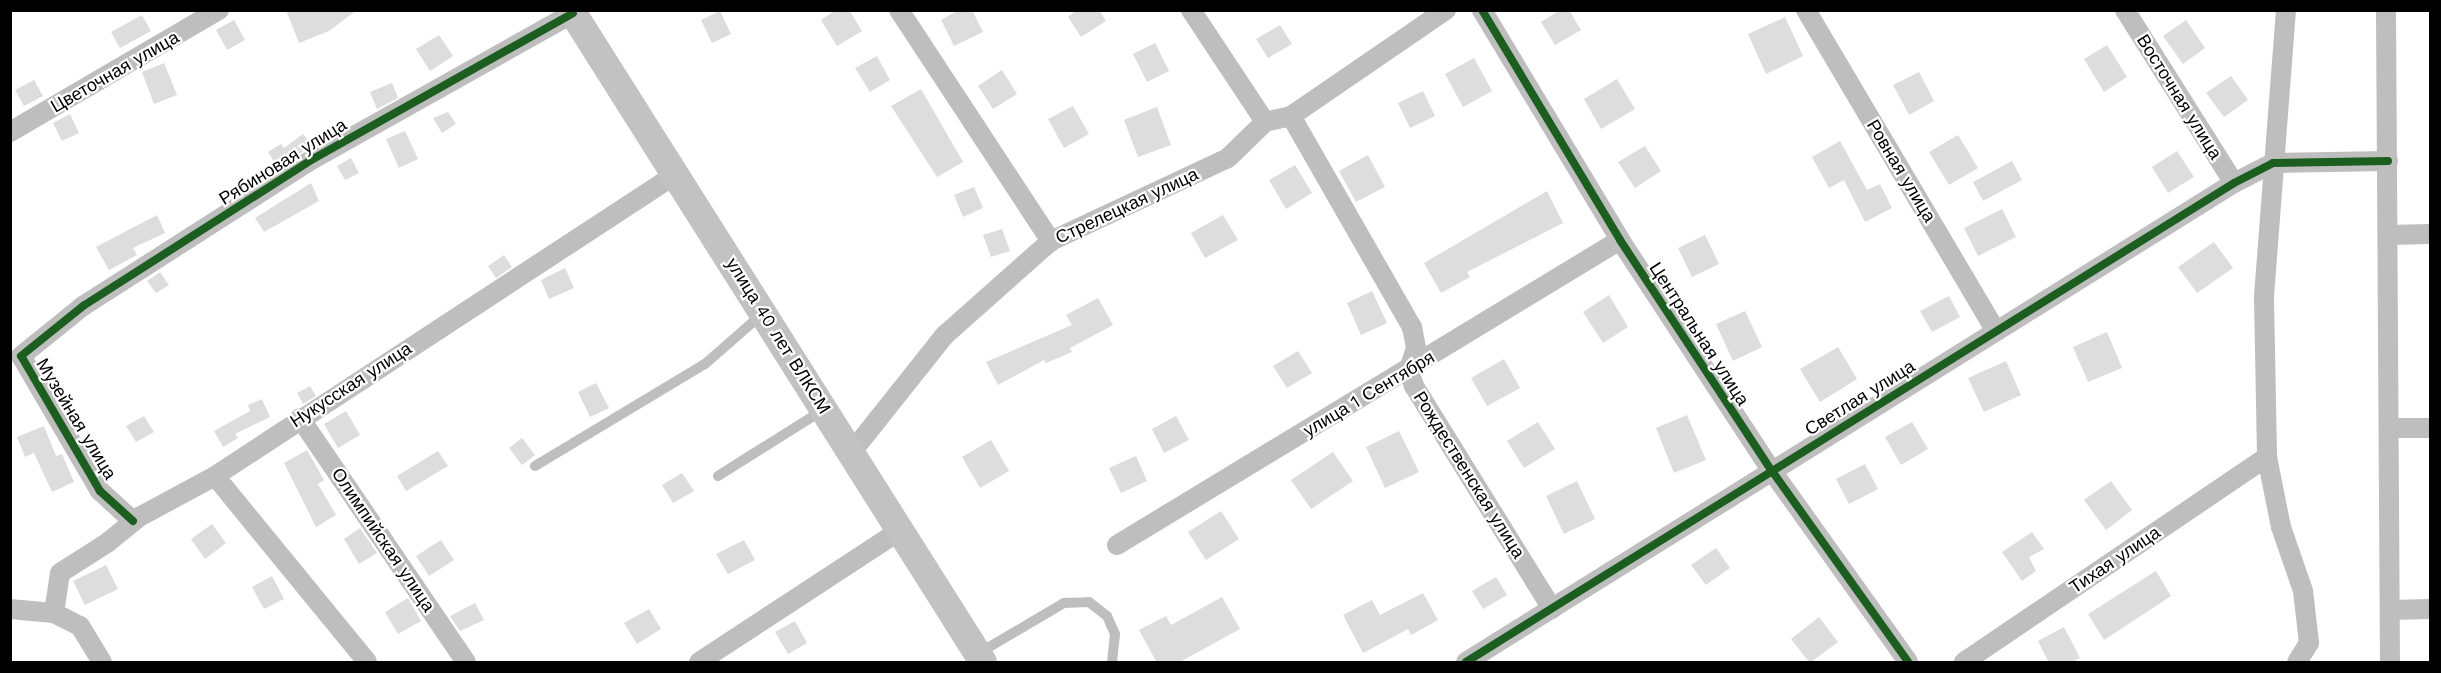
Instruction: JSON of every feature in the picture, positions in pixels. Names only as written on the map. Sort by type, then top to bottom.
[{"type":"street","name":"Цветочная улица","points":[[10,132],[219,10]]},
{"type":"street","points":[[899,10],[1051,241]]},
{"type":"street","points":[[1191,10],[1265,122],[1291,116],[1446,10]]},
{"type":"street","name":"Центральная улица","points":[[1482,10],[1486,23],[1620,240],[1772,471],[1908,663]]},
{"type":"street","name":"Ровная улица","points":[[1806,10],[1996,331]]},
{"type":"street","name":"Восточная улица","points":[[2125,10],[2234,183]]},
{"type":"street","points":[[2286,10],[2264,298],[2267,456],[2280,527],[2303,591],[2308,643],[2297,663]]},
{"type":"street","points":[[2386,10],[2390,663]]},
{"type":"street","name":"улица 40 лет ВЛКСМ","points":[[572,12],[980,658]]},
{"type":"street","name":"Рябиновая улица","points":[[21,356],[83,306],[313,159],[572,12]]},
{"type":"street","name":"Рождественская улица","points":[[1291,116],[1412,327],[1416,348],[1409,370],[1414,386],[1552,609]]},
{"type":"street","name":"Стрелецкая улица","points":[[851,453],[945,335],[1051,241],[1228,158],[1265,122]]},
{"type":"street","points":[[2273,163],[2388,161]]},
{"type":"street","name":"Светлая улица","points":[[1466,663],[2234,183],[2273,163]]},
{"type":"street","name":"Нукусская улица","points":[[54,613],[60,573],[133,521],[215,476],[300,418],[676,174]]},
{"type":"street","points":[[2388,236],[2430,234]]},
{"type":"street","name":"улица 1 Сентября","points":[[1117,545],[1620,240]]},
{"type":"street","name":"Музейная улица","points":[[21,356],[100,491],[133,521]]},
{"type":"street","name":"Олимпийская улица","points":[[300,418],[466,663]]},
{"type":"street","points":[[2389,428],[2430,428]]},
{"type":"street","name":"Тихая улица","points":[[1964,663],[2267,456]]},
{"type":"street","points":[[215,476],[367,663]]},
{"type":"street","points":[[699,663],[899,531]]},
{"type":"street","points":[[10,609],[54,613],[80,626],[102,663]]},
{"type":"street","points":[[2390,610],[2430,609]]},
{"type":"lane","points":[[535,466],[705,364],[763,313]]},
{"type":"lane","points":[[718,476],[824,410]]},
{"type":"lane","points":[[980,658],[1064,603],[1089,602],[1107,615],[1115,634],[1112,663]]},
{"type":"building","points":[[286,10],[357,10],[329,31],[299,43]]},
{"type":"building","points":[[836,10],[849,10],[862,31],[837,46],[821,20]]},
{"type":"building","points":[[959,10],[972,10],[983,32],[954,46],[941,20]]},
{"type":"building","points":[[1077,10],[1099,10],[1106,21],[1081,37],[1068,17]]},
{"type":"building","points":[[1560,10],[1569,10],[1581,30],[1555,45],[1541,22]]},
{"type":"building","points":[[720,11],[731,34],[712,43],[701,20]]},
{"type":"building","points":[[142,15],[151,31],[120,48],[111,32]]},
{"type":"building","points":[[1785,17],[1803,56],[1766,74],[1748,34]]},
{"type":"building","points":[[234,20],[245,40],[227,50],[216,30]]},
{"type":"building","points":[[2186,20],[2205,48],[2183,64],[2163,36]]},
{"type":"building","points":[[1280,25],[1292,44],[1268,58],[1256,39]]},
{"type":"building","points":[[439,35],[453,56],[430,71],[416,49]]},
{"type":"building","points":[[1155,43],[1169,71],[1147,82],[1133,54]]},
{"type":"building","points":[[2107,45],[2127,77],[2104,92],[2084,59]]},
{"type":"building","points":[[877,56],[890,80],[870,92],[855,68]]},
{"type":"building","points":[[1474,58],[1492,91],[1463,107],[1445,74]]},
{"type":"building","points":[[164,63],[177,95],[154,104],[142,72]]},
{"type":"building","points":[[1002,70],[1017,94],[993,109],[978,86]]},
{"type":"building","points":[[1919,72],[1934,101],[1909,115],[1893,85]]},
{"type":"building","points":[[2231,76],[2248,100],[2224,117],[2206,93]]},
{"type":"building","points":[[1617,79],[1635,109],[1601,129],[1584,99]]},
{"type":"building","points":[[34,80],[43,96],[24,106],[15,90]]},
{"type":"building","points":[[392,83],[398,98],[377,109],[370,92]]},
{"type":"building","points":[[921,89],[963,162],[937,177],[891,106]]},
{"type":"building","points":[[1423,91],[1435,116],[1410,128],[1398,103]]},
{"type":"building","points":[[1073,106],[1089,134],[1064,148],[1048,119]]},
{"type":"building","points":[[1157,107],[1171,145],[1138,157],[1124,120]]},
{"type":"building","points":[[448,112],[456,124],[442,133],[433,118]]},
{"type":"building","points":[[70,114],[79,133],[62,141],[53,123]]},
{"type":"building","points":[[405,131],[418,159],[399,168],[386,139]]},
{"type":"building","points":[[303,134],[312,146],[277,167],[268,152],[281,144],[284,148]]},
{"type":"building","points":[[1958,135],[1978,168],[1949,185],[1929,152]]},
{"type":"building","points":[[1840,141],[1867,190],[1880,184],[1892,208],[1865,222],[1844,180],[1829,188],[1812,157]]},
{"type":"building","points":[[1645,146],[1661,171],[1635,188],[1618,162]]},
{"type":"building","points":[[2177,151],[2194,177],[2168,193],[2152,167]]},
{"type":"building","points":[[1368,155],[1385,187],[1356,202],[1339,171]]},
{"type":"building","points":[[351,158],[359,173],[345,180],[337,166]]},
{"type":"building","points":[[2012,161],[2022,180],[1983,201],[1973,182]]},
{"type":"building","points":[[1295,165],[1312,193],[1286,209],[1269,180]]},
{"type":"building","points":[[311,183],[319,201],[264,232],[255,218]]},
{"type":"building","points":[[974,187],[983,208],[963,217],[954,195]]},
{"type":"building","points":[[1547,191],[1563,223],[1467,272],[1470,277],[1441,293],[1424,263]]},
{"type":"building","points":[[2002,209],[2016,237],[1978,256],[1964,228]]},
{"type":"building","points":[[157,215],[165,233],[133,248],[137,255],[109,270],[96,247]]},
{"type":"building","points":[[1223,215],[1238,240],[1205,258],[1191,233]]},
{"type":"building","points":[[1002,229],[1010,251],[991,257],[983,235]]},
{"type":"building","points":[[1705,235],[1719,264],[1692,277],[1678,248]]},
{"type":"building","points":[[2214,242],[2233,268],[2197,293],[2178,267]]},
{"type":"building","points":[[504,255],[512,267],[496,278],[488,266]]},
{"type":"building","points":[[565,268],[574,288],[549,299],[541,280]]},
{"type":"building","points":[[160,272],[169,285],[156,293],[147,281]]},
{"type":"building","points":[[1372,291],[1387,323],[1361,335],[1347,303]]},
{"type":"building","points":[[1609,295],[1628,327],[1603,343],[1583,312]]},
{"type":"building","points":[[1949,296],[1960,317],[1932,332],[1920,311]]},
{"type":"building","points":[[1098,298],[1113,325],[1070,348],[1072,352],[1046,363],[1044,360],[998,385],[986,362],[1072,325],[1066,315]]},
{"type":"building","points":[[1745,311],[1762,347],[1733,361],[1716,324]]},
{"type":"building","points":[[2107,332],[2122,368],[2088,382],[2073,347]]},
{"type":"building","points":[[1838,347],[1857,379],[1820,402],[1800,369]]},
{"type":"building","points":[[1298,351],[1312,373],[1287,388],[1273,366]]},
{"type":"building","points":[[1504,359],[1520,388],[1487,406],[1471,378]]},
{"type":"building","points":[[2006,361],[2021,395],[1984,412],[1968,378]]},
{"type":"building","points":[[596,383],[609,408],[590,417],[578,392]]},
{"type":"building","points":[[310,386],[316,396],[303,404],[297,393]]},
{"type":"building","points":[[262,399],[270,417],[235,434],[238,438],[223,447],[214,431],[250,411],[248,405]]},
{"type":"building","points":[[346,411],[360,435],[338,448],[324,424]]},
{"type":"building","points":[[1687,415],[1706,460],[1674,473],[1656,428]]},
{"type":"building","points":[[144,416],[154,432],[136,442],[126,426]]},
{"type":"building","points":[[1176,416],[1189,440],[1164,453],[1152,429]]},
{"type":"building","points":[[1538,422],[1555,449],[1524,468],[1507,441]]},
{"type":"building","points":[[1912,422],[1928,449],[1901,465],[1885,437]]},
{"type":"building","points":[[44,426],[56,456],[62,454],[74,482],[52,492],[34,453],[25,457],[17,437]]},
{"type":"building","points":[[1399,431],[1419,472],[1385,488],[1366,447]]},
{"type":"building","points":[[522,438],[535,455],[522,465],[509,448]]},
{"type":"building","points":[[991,440],[1009,471],[980,488],[962,457]]},
{"type":"building","points":[[307,450],[324,480],[318,484],[336,515],[316,527],[284,463]]},
{"type":"building","points":[[438,451],[448,466],[406,491],[397,476]]},
{"type":"building","points":[[1333,452],[1353,481],[1311,509],[1291,480]]},
{"type":"building","points":[[1136,456],[1147,481],[1121,493],[1109,468]]},
{"type":"building","points":[[1865,464],[1878,489],[1849,504],[1836,479]]},
{"type":"building","points":[[682,473],[694,491],[673,503],[662,485]]},
{"type":"building","points":[[1577,481],[1595,519],[1564,534],[1546,496]]},
{"type":"building","points":[[2111,481],[2132,510],[2106,530],[2084,500]]},
{"type":"building","points":[[1221,511],[1239,539],[1206,560],[1188,532]]},
{"type":"building","points":[[212,524],[226,543],[205,559],[191,539]]},
{"type":"building","points":[[360,528],[377,553],[359,564],[344,539]]},
{"type":"building","points":[[2032,532],[2044,549],[2029,557],[2036,571],[2022,581],[2002,552]]},
{"type":"building","points":[[441,540],[454,560],[429,576],[416,556]]},
{"type":"building","points":[[744,540],[755,560],[728,574],[716,554]]},
{"type":"building","points":[[1716,548],[1730,568],[1706,585],[1691,565]]},
{"type":"building","points":[[106,565],[118,589],[85,605],[73,581]]},
{"type":"building","points":[[2156,571],[2171,596],[2104,640],[2088,614]]},
{"type":"building","points":[[272,576],[284,599],[264,609],[252,587]]},
{"type":"building","points":[[1496,577],[1507,595],[1483,609],[1472,591]]},
{"type":"building","points":[[1423,593],[1438,620],[1411,635],[1408,629],[1363,653],[1343,615],[1372,600],[1380,615]]},
{"type":"building","points":[[1222,597],[1240,629],[1178,663],[1157,663],[1139,630],[1166,616],[1171,625]]},
{"type":"building","points":[[408,598],[421,621],[398,634],[385,612]]},
{"type":"building","points":[[475,603],[484,620],[460,631],[450,616]]},
{"type":"building","points":[[649,609],[661,629],[637,644],[624,623]]},
{"type":"building","points":[[1819,617],[1838,642],[1810,663],[1791,639]]},
{"type":"building","points":[[795,621],[807,643],[788,654],[775,632]]},
{"type":"building","points":[[2064,627],[2080,658],[2070,663],[2049,663],[2038,641]]},
{"type":"cycle path","points":[[1482,10],[1620,240],[1772,471],[1908,662]]},
{"type":"cycle path","points":[[133,521],[100,491],[21,356],[83,306],[313,159],[573,13]]},
{"type":"cycle path","points":[[1466,662],[2234,183],[2273,163],[2388,161]]}]
